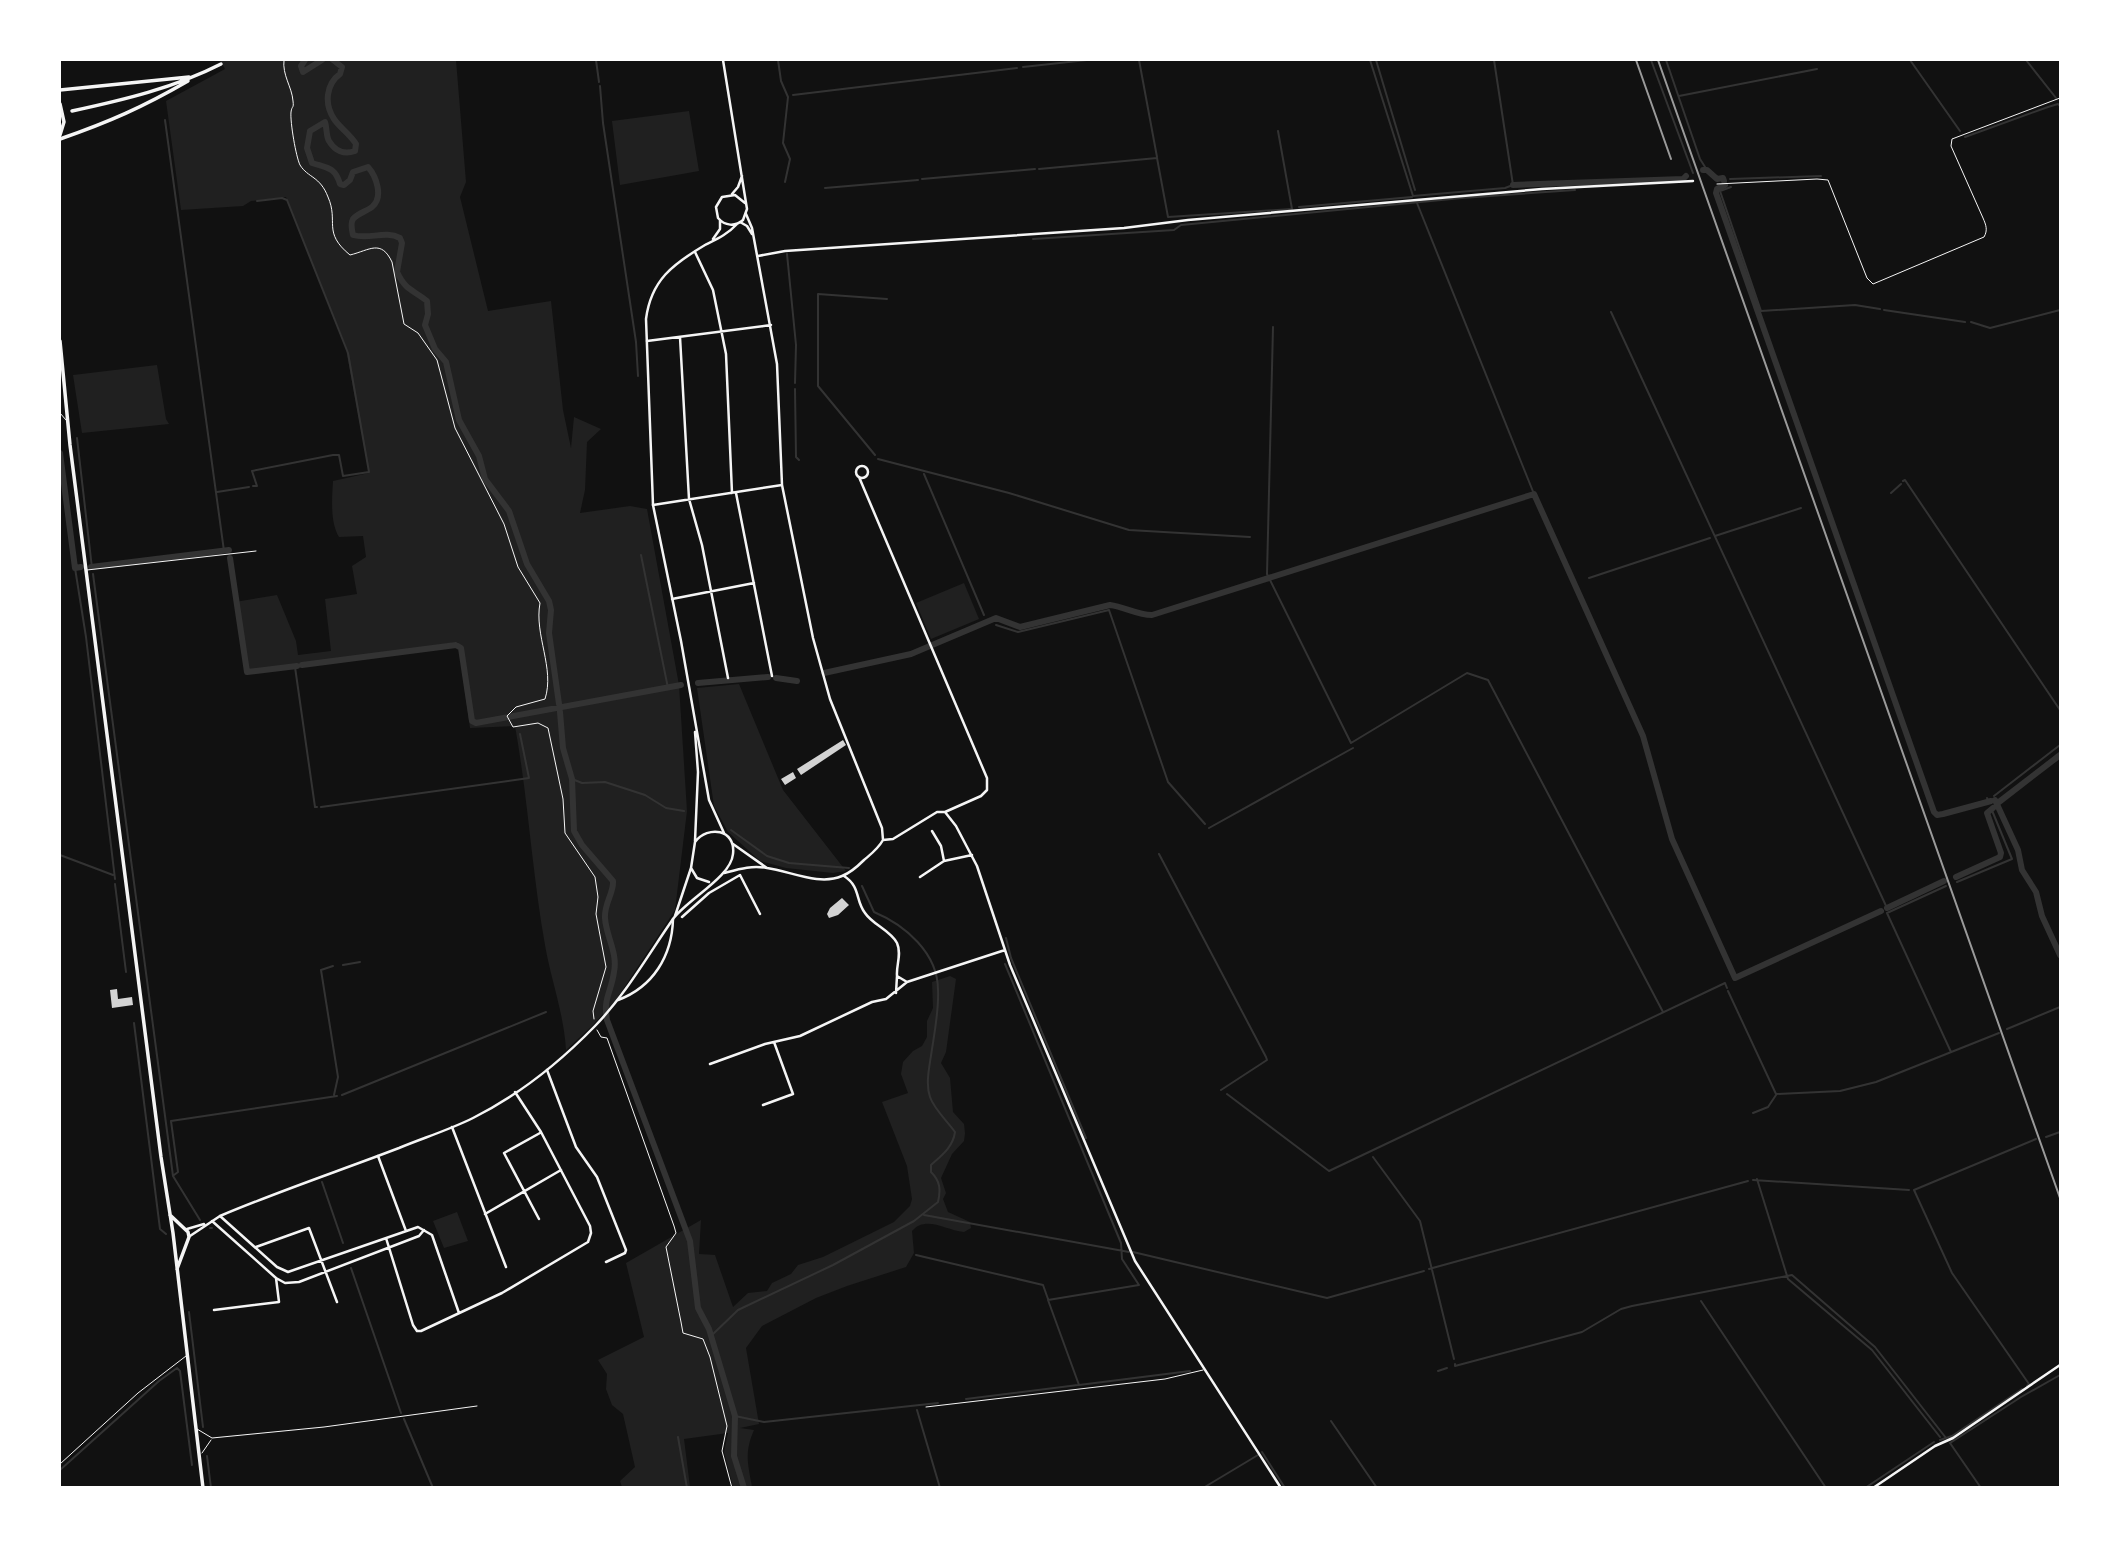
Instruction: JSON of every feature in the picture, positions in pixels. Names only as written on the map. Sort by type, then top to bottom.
[{"type":"main road","points":[[72,111],[153,92],[221,64]]},
{"type":"main road","points":[[60,90],[198,75]]},
{"type":"main road","points":[[60,137],[107,123],[142,108],[198,75]]},
{"type":"main road","points":[[60,104],[64,122],[60,137]]},
{"type":"main road","points":[[60,341],[86,570],[173,1233],[203,1488]]},
{"type":"main road","points":[[169,1214],[190,1237],[176,1271]]},
{"type":"main road","points":[[173,1233],[178,1228],[185,1229]]},
{"type":"main road","points":[[174,1241],[181,1245],[186,1243]]},
{"type":"street","points":[[723,60],[746,214],[758,256],[777,365],[782,485],[820,669],[849,750],[882,828],[883,840],[879,847],[844,876],[829,879],[767,868],[744,867],[724,873]]},
{"type":"street","points":[[732,194],[742,175]]},
{"type":"street","points":[[758,256],[785,251],[1124,228],[1542,189],[1692,182]]},
{"type":"street","points":[[745,203],[739,196],[732,194],[722,197],[717,204],[716,213],[720,220],[728,225],[739,223],[750,229],[755,242]]},
{"type":"street","points":[[746,214],[739,223],[669,270],[655,288],[647,310],[647,341],[653,505],[709,800],[725,834],[733,844],[767,868]]},
{"type":"street","points":[[709,243],[718,233],[720,220]]},
{"type":"street","points":[[695,251],[713,290],[722,332],[726,355],[734,493],[772,676]]},
{"type":"street","points":[[647,341],[771,325]]},
{"type":"street","points":[[680,337],[689,499],[702,545],[728,678]]},
{"type":"street","points":[[859,477],[987,778],[986,790],[981,796],[945,813],[937,812],[893,839],[883,840]]},
{"type":"street","points":[[653,505],[782,485]]},
{"type":"street","points":[[672,599],[754,583]]},
{"type":"street","points":[[618,1000],[629,996],[657,974],[667,950],[674,917],[691,868],[698,772],[694,715]]},
{"type":"street","points":[[945,813],[956,826],[972,855],[1005,950],[1135,1261],[1281,1488]]},
{"type":"street","points":[[695,842],[707,832],[720,831],[725,834]]},
{"type":"street","points":[[932,831],[941,846],[944,861]]},
{"type":"street","points":[[185,1229],[207,1223],[452,1127],[474,1117],[547,1070],[604,1017],[674,917],[724,873],[733,859],[733,844]]},
{"type":"street","points":[[920,877],[944,861],[972,855]]},
{"type":"street","points":[[691,868],[697,878],[711,883]]},
{"type":"street","points":[[682,917],[723,884],[740,875],[760,914]]},
{"type":"street","points":[[844,876],[851,880],[857,890],[864,912],[892,936],[898,946],[896,993]]},
{"type":"street","points":[[719,878],[723,884]]},
{"type":"street","points":[[710,1064],[800,1036],[896,993],[907,982],[1005,950]]},
{"type":"street","points":[[897,976],[907,982]]},
{"type":"street","points":[[764,1105],[793,1094],[774,1042]]},
{"type":"street","points":[[547,1070],[576,1147],[597,1177],[626,1250],[606,1262]]},
{"type":"street","points":[[386,1238],[417,1331],[502,1293],[563,1259],[590,1239],[590,1226],[541,1132],[515,1092]]},
{"type":"street","points":[[452,1127],[506,1267]]},
{"type":"street","points":[[539,1219],[504,1153],[541,1132]]},
{"type":"street","points":[[378,1156],[406,1231]]},
{"type":"street","points":[[485,1214],[561,1170]]},
{"type":"street","points":[[220,1216],[277,1267],[288,1272],[418,1227],[432,1235],[460,1313]]},
{"type":"street","points":[[212,1221],[275,1278],[285,1283],[299,1282],[326,1272],[419,1236],[425,1230]]},
{"type":"street","points":[[190,1237],[207,1223]]},
{"type":"street","points":[[256,1247],[309,1228],[337,1302]]},
{"type":"street","points":[[356,1249],[359,1259]]},
{"type":"street","points":[[215,1310],[279,1302],[275,1278]]},
{"type":"street","points":[[1873,1488],[1935,1446],[1953,1438],[2060,1365]]},
{"type":"lane","points":[[1717,184],[1828,180],[1867,278],[1873,284],[1984,237],[1987,228],[1951,146],[1952,139],[2060,98]]},
{"type":"lane","points":[[60,413],[68,422]]},
{"type":"lane","points":[[86,570],[256,551]]},
{"type":"lane","points":[[60,1464],[138,1393],[188,1354]]},
{"type":"lane","points":[[926,1407],[1164,1379],[1203,1370]]},
{"type":"lane","points":[[195,1427],[212,1438],[324,1427],[477,1406]]},
{"type":"lane","points":[[199,1459],[212,1438]]},
{"type":"path","points":[[284,60],[284,72],[293,100],[291,114],[299,163],[304,171],[319,180],[325,190],[331,205],[331,231],[350,255],[377,247],[388,253],[404,324],[418,333],[438,360],[455,428],[504,524],[518,567],[540,603],[538,616],[547,666],[547,692],[545,699],[509,710],[508,721],[513,727],[538,723],[548,727],[563,799],[565,833],[595,877],[598,897],[596,914],[606,967],[593,1011],[595,1027],[601,1037],[607,1038],[674,1226],[676,1233],[666,1247],[683,1333],[703,1339],[710,1357],[727,1426],[722,1451],[732,1488]]},
{"type":"shaded area","points":[[220,60],[456,60],[466,182],[460,197],[488,311],[551,301],[563,410],[571,448],[574,417],[601,429],[587,442],[585,490],[580,513],[630,506],[647,509],[679,685],[687,811],[675,910],[616,1000],[566,1050],[541,918],[515,726],[470,728],[458,642],[246,673],[235,602],[277,595],[296,641],[298,655],[331,651],[325,599],[357,594],[352,566],[366,557],[363,536],[339,537],[336,531],[332,510],[333,481],[369,473],[345,344],[286,197],[251,201],[243,206],[181,210],[166,101],[225,69]]},
{"type":"shaded area","points":[[689,111],[699,171],[620,185],[612,121]]},
{"type":"shaded area","points":[[157,365],[169,424],[82,433],[73,375]]},
{"type":"shaded area","points":[[964,583],[979,619],[931,639],[916,603]]},
{"type":"shaded area","points":[[739,684],[783,790],[846,871],[833,873],[786,868],[760,861],[728,832],[714,806],[697,688]]},
{"type":"shaded area","points":[[950,976],[956,979],[946,1052],[941,1063],[950,1078],[953,1112],[964,1124],[965,1133],[964,1141],[952,1154],[941,1178],[946,1193],[943,1199],[948,1212],[970,1222],[971,1228],[964,1232],[930,1224],[917,1226],[912,1231],[914,1253],[906,1267],[816,1298],[762,1326],[746,1348],[759,1424],[740,1428],[754,1430],[748,1452],[752,1487],[733,1487],[724,1452],[728,1433],[684,1439],[690,1487],[622,1487],[620,1481],[635,1467],[623,1414],[612,1405],[606,1389],[607,1374],[598,1360],[644,1337],[626,1263],[701,1220],[699,1254],[715,1255],[733,1307],[748,1293],[767,1291],[772,1283],[791,1274],[798,1265],[823,1257],[894,1222],[910,1206],[912,1199],[907,1166],[882,1102],[908,1093],[901,1074],[903,1062],[922,1046],[927,1037],[927,1021],[933,1008],[932,982]]},
{"type":"shaded area","points":[[457,1212],[468,1241],[444,1248],[433,1221]]},
{"type":"building","points":[[843,740],[846,745],[801,775],[797,769]]},
{"type":"building","points":[[793,772],[796,778],[785,785],[781,779]]},
{"type":"building","points":[[842,898],[849,905],[838,915],[829,918],[827,914],[830,908]]},
{"type":"building","points":[[117,989],[118,999],[132,997],[133,1005],[112,1008],[110,990]]},
{"type":"waterway","points":[[305,60],[301,66],[303,72],[322,60]]},
{"type":"waterway","points":[[333,60],[342,67],[329,89],[329,107],[334,119],[356,144],[355,151],[344,152],[334,147],[328,139],[325,122],[310,131],[307,148],[312,163],[330,169],[336,174],[340,184],[344,185],[353,172],[368,167],[374,176],[378,198],[372,207],[353,219],[353,235],[389,235],[400,238],[402,243],[397,272],[406,286],[427,301],[425,325],[435,349],[446,362],[459,420],[479,456],[485,479],[509,511],[527,564],[549,601],[549,633],[559,704]]},
{"type":"waterway","points":[[596,60],[599,82]]},
{"type":"waterway","points":[[778,60],[781,81],[788,97],[783,143],[790,159],[785,182]]},
{"type":"waterway","points":[[1023,67],[1087,60]]},
{"type":"waterway","points":[[1139,60],[1157,157]]},
{"type":"waterway","points":[[1370,60],[1413,196],[1505,188],[1513,185],[1494,60]]},
{"type":"waterway","points":[[1376,60],[1415,190]]},
{"type":"waterway","points":[[1651,60],[1693,173]]},
{"type":"waterway","points":[[1666,60],[1700,159],[1707,170]]},
{"type":"waterway","points":[[1910,60],[1960,131]]},
{"type":"waterway","points":[[2026,60],[2056,98]]},
{"type":"waterway","points":[[793,95],[1017,68]]},
{"type":"waterway","points":[[1679,96],[1817,69]]},
{"type":"waterway","points":[[600,86],[603,123],[636,342],[638,376]]},
{"type":"waterway","points":[[1965,137],[2048,107],[2058,104],[2060,106]]},
{"type":"waterway","points":[[165,120],[224,551]]},
{"type":"waterway","points":[[1039,169],[1157,158],[1168,217],[1292,209],[1278,131]]},
{"type":"waterway","points":[[922,179],[1035,169]]},
{"type":"waterway","points":[[1703,170],[1707,170],[1717,179],[1723,178],[1724,181]]},
{"type":"waterway","points":[[1513,185],[1683,179],[1686,176]]},
{"type":"waterway","points":[[1730,179],[1821,176]]},
{"type":"waterway","points":[[825,188],[918,180]]},
{"type":"waterway","points":[[1725,185],[1717,189],[1716,193],[1934,812],[1937,815],[1943,814],[1991,801]]},
{"type":"waterway","points":[[1731,187],[1720,191],[1761,311],[1855,305],[1880,309]]},
{"type":"waterway","points":[[1033,239],[1174,230],[1181,225],[1575,190]]},
{"type":"waterway","points":[[1299,207],[1412,197]]},
{"type":"waterway","points":[[253,486],[257,486],[252,471],[333,455],[339,455],[343,476],[369,472],[348,353],[287,200],[282,198],[257,201]]},
{"type":"waterway","points":[[1417,203],[1534,494]]},
{"type":"waterway","points":[[787,254],[796,345],[795,383]]},
{"type":"waterway","points":[[875,455],[818,386],[818,294],[887,299]]},
{"type":"waterway","points":[[1884,310],[1965,322]]},
{"type":"waterway","points":[[1971,322],[1990,328],[2060,310]]},
{"type":"waterway","points":[[1611,312],[1887,908]]},
{"type":"waterway","points":[[1273,327],[1267,574],[1351,743],[1467,673],[1488,680],[1663,1012]]},
{"type":"waterway","points":[[795,389],[796,457],[799,460]]},
{"type":"waterway","points":[[77,438],[92,568]]},
{"type":"waterway","points":[[60,453],[75,568],[81,567]]},
{"type":"waterway","points":[[878,459],[1009,493],[1129,530],[1250,537]]},
{"type":"waterway","points":[[924,474],[984,615]]},
{"type":"waterway","points":[[1903,481],[1905,480],[2060,710]]},
{"type":"waterway","points":[[1891,493],[1901,484]]},
{"type":"waterway","points":[[217,492],[249,487]]},
{"type":"waterway","points":[[824,673],[911,654],[996,618],[1020,627],[1110,605],[1152,615],[1534,494],[1643,736],[1672,839],[1735,978],[1881,911]]},
{"type":"waterway","points":[[1715,536],[1801,508]]},
{"type":"waterway","points":[[1589,578],[1710,538]]},
{"type":"waterway","points":[[91,567],[229,550]]},
{"type":"waterway","points":[[641,555],[668,688]]},
{"type":"waterway","points":[[230,558],[247,672],[297,666]]},
{"type":"waterway","points":[[75,568],[86,637],[115,879]]},
{"type":"waterway","points":[[93,574],[173,1176],[200,1220]]},
{"type":"waterway","points":[[996,625],[1018,632],[1109,610],[1168,782],[1205,824]]},
{"type":"waterway","points":[[302,665],[456,645],[461,648],[472,721],[476,723],[681,685]]},
{"type":"waterway","points":[[295,667],[317,807]]},
{"type":"waterway","points":[[698,683],[768,677]]},
{"type":"waterway","points":[[776,678],[797,681]]},
{"type":"waterway","points":[[560,712],[563,748],[572,779],[574,831],[582,845],[613,881],[605,913],[615,965],[607,1001],[607,1020],[690,1241],[698,1308],[709,1329],[735,1416],[734,1456],[744,1488]]},
{"type":"waterway","points":[[321,807],[529,778],[520,734]]},
{"type":"waterway","points":[[1994,796],[2060,745]]},
{"type":"waterway","points":[[1209,828],[1353,748]]},
{"type":"waterway","points":[[1999,802],[2060,755]]},
{"type":"waterway","points":[[572,779],[582,783],[605,782],[645,795],[666,808],[684,811]]},
{"type":"waterway","points":[[1987,798],[1990,803]]},
{"type":"waterway","points":[[1995,800],[2018,850],[2022,870],[2036,892],[2042,916],[2060,955]]},
{"type":"waterway","points":[[1957,882],[2012,859],[1991,808]]},
{"type":"waterway","points":[[1956,877],[2000,857],[1987,813],[1993,808]]},
{"type":"waterway","points":[[731,830],[767,856],[789,863],[849,868]]},
{"type":"waterway","points":[[1159,854],[1267,1060],[1221,1090]]},
{"type":"waterway","points":[[60,855],[113,875]]},
{"type":"waterway","points":[[1887,908],[1944,881]]},
{"type":"waterway","points":[[115,884],[126,972]]},
{"type":"waterway","points":[[711,1336],[738,1310],[833,1265],[914,1221],[938,1202],[939,1185],[931,1172],[931,1165],[949,1146],[955,1132],[935,1106],[928,1086],[938,1005],[937,977],[926,952],[918,942],[897,924],[874,912],[862,886]]},
{"type":"waterway","points":[[1946,886],[1887,913],[1951,1052]]},
{"type":"waterway","points":[[1006,938],[1011,958],[1086,1138]]},
{"type":"waterway","points":[[343,965],[360,962]]},
{"type":"waterway","points":[[1005,964],[1121,1243],[1122,1259],[1139,1285],[1048,1300],[1079,1385],[1190,1371]]},
{"type":"waterway","points":[[333,966],[321,970],[338,1077],[334,1095]]},
{"type":"waterway","points":[[1227,1094],[1329,1171],[1725,983],[1727,988]]},
{"type":"waterway","points":[[1728,991],[1776,1094],[1840,1091],[1876,1082],[1999,1033]]},
{"type":"waterway","points":[[2007,1029],[2060,1007]]},
{"type":"waterway","points":[[342,1095],[546,1012]]},
{"type":"waterway","points":[[134,1023],[160,1229],[166,1234]]},
{"type":"waterway","points":[[1753,1113],[1768,1107],[1776,1095]]},
{"type":"waterway","points":[[174,1175],[178,1172],[171,1121],[337,1096]]},
{"type":"waterway","points":[[2046,1137],[2060,1132]]},
{"type":"waterway","points":[[2027,1386],[2029,1384],[1952,1273],[1914,1190],[2036,1139]]},
{"type":"waterway","points":[[1373,1157],[1420,1221],[1454,1359]]},
{"type":"waterway","points":[[1757,1179],[1788,1279],[1872,1350],[1940,1437]]},
{"type":"waterway","points":[[1753,1180],[1909,1190]]},
{"type":"waterway","points":[[1429,1269],[1748,1181]]},
{"type":"waterway","points":[[322,1182],[343,1243]]},
{"type":"waterway","points":[[924,1215],[1129,1252]]},
{"type":"waterway","points":[[1133,1252],[1327,1298],[1424,1271]]},
{"type":"waterway","points":[[916,1255],[1043,1285],[1048,1299]]},
{"type":"waterway","points":[[351,1268],[401,1413]]},
{"type":"waterway","points":[[1455,1364],[1582,1332],[1621,1309],[1632,1306],[1792,1275],[1875,1347],[1946,1438]]},
{"type":"waterway","points":[[1701,1301],[1826,1488]]},
{"type":"waterway","points":[[189,1312],[203,1427]]},
{"type":"waterway","points":[[60,1470],[177,1368],[180,1371],[192,1465]]},
{"type":"waterway","points":[[1438,1371],[1447,1368]]},
{"type":"waterway","points":[[1981,1488],[1950,1443],[2060,1375]]},
{"type":"waterway","points":[[966,1399],[1078,1385]]},
{"type":"waterway","points":[[1940,1440],[1952,1436],[2022,1389]]},
{"type":"waterway","points":[[735,1416],[764,1422],[938,1403]]},
{"type":"waterway","points":[[917,1410],[940,1488]]},
{"type":"waterway","points":[[404,1419],[433,1488]]},
{"type":"waterway","points":[[1331,1421],[1377,1488]]},
{"type":"waterway","points":[[678,1437],[687,1488]]},
{"type":"waterway","points":[[1865,1488],[1934,1442]]},
{"type":"waterway","points":[[1262,1452],[1285,1488]]},
{"type":"waterway","points":[[1203,1488],[1258,1455]]},
{"type":"waterway","points":[[207,1456],[211,1488]]},
{"type":"railway","points":[[1636,60],[1671,159]]},
{"type":"railway","points":[[1658,60],[2060,1198]]}]
